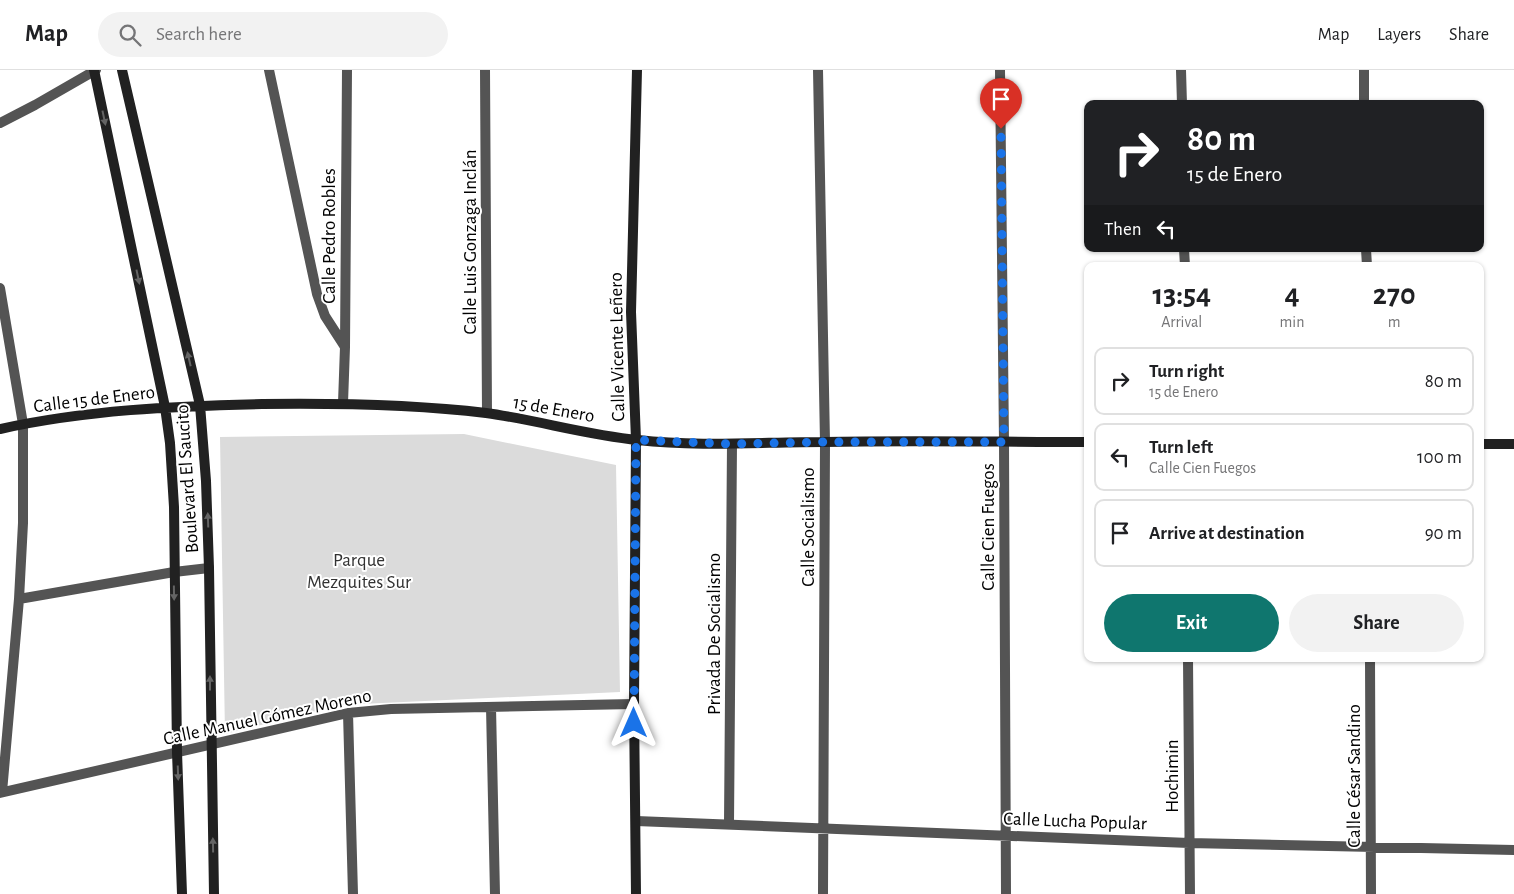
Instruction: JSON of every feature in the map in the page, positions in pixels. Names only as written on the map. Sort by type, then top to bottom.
[{"type":"street","name":"Boulevard El Saucito","points":[[95,70],[165,407],[170,443],[174,507],[177,752],[182,894]]},
{"type":"street","points":[[0,123],[95,70]]},
{"type":"street","name":"Boulevard El Saucito","points":[[122,70],[200,405],[206,482],[209,568],[214,894]]},
{"type":"street","points":[[269,70],[317,294],[325,316],[345,347]]},
{"type":"street","name":"Calle Pedro Robles","points":[[343,403],[346,70]]},
{"type":"street","name":"Calle Luis Gonzaga Inclán","points":[[485,70],[487,413]]},
{"type":"street","name":"Calle Vicente Leñero","points":[[636,894],[634,704],[636,440],[631,312],[637,70]]},
{"type":"street","name":"Calle Socialismo","points":[[818,70],[825,442],[823,894]]},
{"type":"street","name":"Calle Cien Fuegos","points":[[1000,70],[1006,894]]},
{"type":"street","points":[[1181,70],[1182,100]]},
{"type":"street","points":[[1364,70],[1364,100]]},
{"type":"street","points":[[0,288],[23,424],[23,523],[19,599],[1,793]]},
{"type":"street","name":"Calle 15 de Enero","points":[[0,430],[23,424],[91,414],[165,407],[343,403]]},
{"type":"street","name":"15 de Enero","points":[[343,403],[408,406],[487,413],[636,440],[732,444],[1084,442]]},
{"type":"street","name":"Privada De Socialismo","points":[[729,824],[732,444]]},
{"type":"street","points":[[1484,444],[1514,444]]},
{"type":"street","points":[[19,599],[174,572],[209,568]]},
{"type":"street","name":"Hochimin","points":[[1188,662],[1188,843],[1190,894]]},
{"type":"street","name":"Calle César Sandino","points":[[1370,662],[1371,894]]},
{"type":"street","name":"Calle Manuel Gómez Moreno","points":[[1,793],[348,713],[391,709],[634,704]]},
{"type":"street","points":[[491,707],[495,894]]},
{"type":"street","points":[[348,713],[354,894]]},
{"type":"street","name":"Calle Lucha Popular","points":[[636,821],[1188,843],[1514,850]]},
{"type":"green space","name":"Parque Mezquites Sur","points":[[464,434],[616,465],[620,692],[340,705],[225,734],[220,437]]},
{"type":"route","points":[[634,723],[636,440],[670,443],[732,444],[1004,442],[1001,129]]}]
